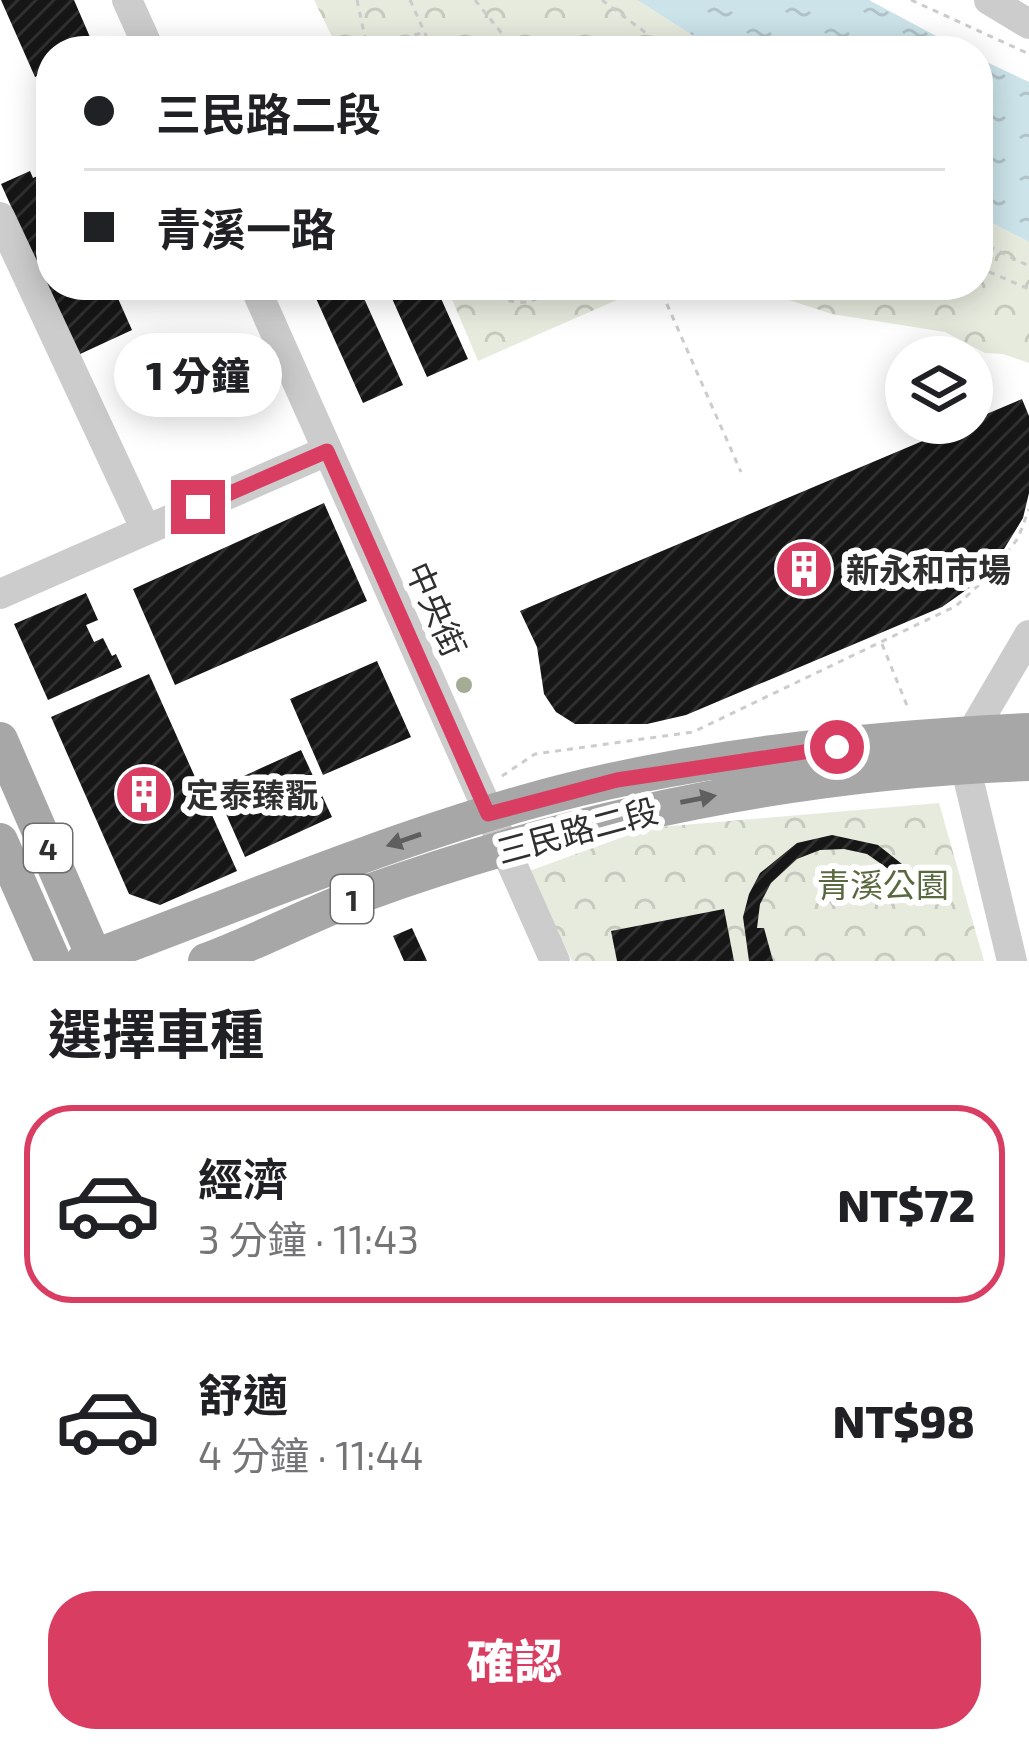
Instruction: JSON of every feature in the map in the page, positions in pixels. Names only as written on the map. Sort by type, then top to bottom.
[{"type":"main road","name":"1","points":[[968,750],[1029,731]]},
{"type":"main road","name":"4","points":[[0,740],[92,959]]},
{"type":"main road","name":"三民路二段","points":[[92,959],[351,858],[488,814],[617,780],[799,751],[968,750]]},
{"type":"main road","name":"三民路二段","points":[[206,961],[362,895],[618,815],[968,750]]},
{"type":"main road","name":"1","points":[[968,750],[1029,763]]},
{"type":"main road","name":"4","points":[[0,841],[53,961]]},
{"type":"street","points":[[128,0],[144,36]]},
{"type":"street","points":[[989,0],[1029,24]]},
{"type":"street","points":[[0,218],[36,295]]},
{"type":"street","points":[[38,300],[146,530]]},
{"type":"street","name":"中央街","points":[[261,300],[555,961]]},
{"type":"street","points":[[0,594],[327,451]]},
{"type":"street","points":[[1012,961],[968,750],[1029,635]]},
{"type":"path","points":[[357,0],[365,36]]},
{"type":"path","points":[[410,0],[426,36]]},
{"type":"path","points":[[476,0],[504,36]]},
{"type":"path","points":[[602,0],[650,36]]},
{"type":"path","points":[[911,0],[990,36]]},
{"type":"path","points":[[409,36],[425,33]]},
{"type":"path","points":[[993,38],[1029,54]]},
{"type":"path","points":[[993,248],[1029,266]]},
{"type":"path","points":[[993,273],[1029,289]]},
{"type":"path","points":[[507,300],[532,304],[537,300]]},
{"type":"path","points":[[666,300],[741,472]]},
{"type":"path","points":[[501,777],[535,754],[693,732],[956,606],[995,570],[1018,538],[1029,509]]},
{"type":"path","points":[[881,643],[913,719]]},
{"type":"green space","points":[[314,0],[637,0],[693,36],[332,36]]},
{"type":"green space","points":[[993,224],[1029,242],[1029,363],[993,353],[993,336],[832,314],[789,300],[993,300]]},
{"type":"green space","points":[[452,300],[617,300],[478,361]]},
{"type":"green space","name":"青溪公園","points":[[939,803],[984,961],[572,961],[529,871],[648,828]]},
{"type":"water","points":[[637,0],[869,0],[936,36],[693,36]]},
{"type":"water","points":[[993,65],[1029,82],[1029,242],[993,224]]},
{"type":"building","points":[[1,0],[74,0],[90,36],[36,36],[35,77]]},
{"type":"building","points":[[30,171],[36,262],[1,184]]},
{"type":"building","points":[[53,300],[119,300],[132,330],[78,355]]},
{"type":"building","points":[[317,300],[365,300],[403,385],[363,403]]},
{"type":"building","points":[[393,300],[442,300],[468,359],[427,377]]},
{"type":"building","name":"新永和市場","points":[[1022,399],[1029,416],[1029,493],[1023,518],[976,583],[942,607],[686,715],[647,724],[575,724],[556,712],[544,694],[537,647],[520,611],[915,444],[993,444],[993,411]]},
{"type":"building","points":[[324,503],[367,601],[175,685],[133,589]]},
{"type":"building","points":[[86,593],[98,620],[86,625],[94,642],[103,638],[122,667],[48,700],[14,624]]},
{"type":"building","points":[[377,661],[411,737],[323,775],[290,699]]},
{"type":"building","name":"定泰臻翫","points":[[149,674],[237,871],[160,905],[129,894],[51,717]]},
{"type":"building","points":[[301,750],[332,817],[245,857],[215,789]]},
{"type":"building","points":[[832,835],[878,845],[907,868],[897,875],[867,854],[844,849],[820,850],[797,859],[771,883],[760,904],[757,928],[764,928],[773,961],[749,961],[743,917],[760,873],[797,843]]},
{"type":"building","points":[[724,909],[734,961],[617,961],[611,931]]},
{"type":"building","points":[[412,928],[427,961],[404,961],[393,936]]},
{"type":"place","name":"新永和市場","points":[[804,569]]},
{"type":"place","name":"定泰臻翫","points":[[144,794]]},
{"type":"route","points":[[198,507],[327,451],[488,814],[617,780],[837,747]]}]
